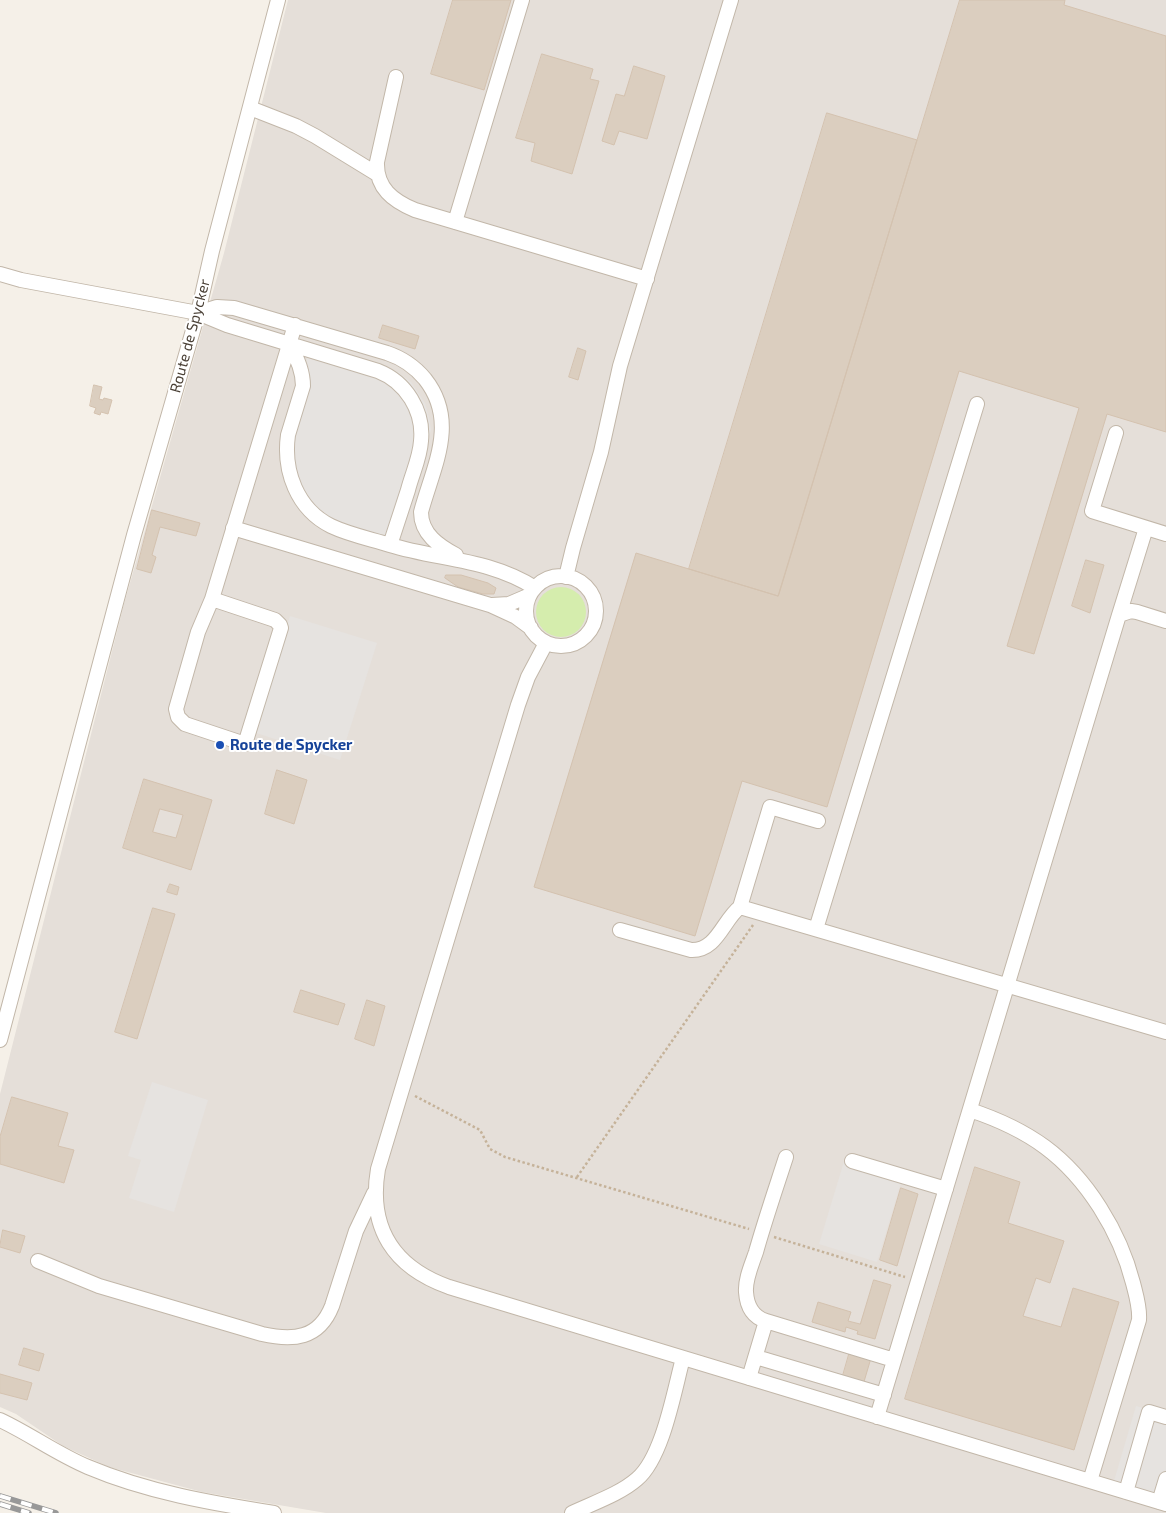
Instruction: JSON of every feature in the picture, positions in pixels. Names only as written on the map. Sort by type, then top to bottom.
[{"type":"street","name":"Route de Spycker","points":[[0,1040],[134,535],[198,313],[212,251],[278,0]]},
{"type":"street","points":[[455,222],[522,0]]},
{"type":"street","points":[[566,576],[601,452],[620,366],[731,0]]},
{"type":"street","points":[[396,77],[378,156],[377,174],[385,190],[403,204],[415,210],[647,278]]},
{"type":"street","points":[[250,108],[296,126],[377,174]]},
{"type":"street","points":[[0,274],[21,280]]},
{"type":"street","points":[[0,278],[21,280],[198,313],[227,325],[385,373],[401,385],[414,404],[420,420],[421,443],[390,545]]},
{"type":"street","points":[[198,313],[217,307],[229,307],[393,355],[412,366],[427,382],[438,401],[443,429],[442,442],[421,512],[422,523],[427,533],[437,544],[464,560]]},
{"type":"street","points":[[212,599],[275,620],[281,628],[245,744],[190,726],[181,721],[177,713],[177,704],[198,632],[212,599],[295,325]]},
{"type":"street","points":[[289,344],[299,362],[303,386],[287,443],[287,463],[296,491],[314,515],[329,525],[390,545],[412,551],[464,560],[514,575],[533,591]]},
{"type":"street","points":[[816,929],[977,404]]},
{"type":"street","points":[[1116,433],[1092,511],[1166,534]]},
{"type":"street","points":[[233,528],[490,605],[516,617],[546,643],[560,646],[575,644],[587,635],[595,622],[596,607],[591,593],[580,582],[566,576],[548,579],[533,591],[509,604],[490,605]]},
{"type":"street","points":[[877,1417],[1118,615],[1146,528]]},
{"type":"street","points":[[530,628],[526,606],[533,591]]},
{"type":"street","points":[[1118,615],[1130,611],[1166,621]]},
{"type":"street","points":[[546,643],[528,677],[518,705],[378,1169],[375,1191],[378,1215],[389,1244],[403,1261],[414,1270],[426,1278],[449,1287],[877,1417],[1163,1503],[1166,1479]]},
{"type":"street","points":[[620,930],[695,950],[704,947],[717,937],[730,916],[740,907],[770,806],[818,821]]},
{"type":"street","points":[[740,907],[1166,1032]]},
{"type":"street","name":"Route de Spycker","points":[[0,1008],[12,990]]},
{"type":"street","points":[[970,1110],[1017,1129],[1044,1146],[1057,1157],[1080,1181],[1093,1199],[1118,1238],[1127,1261],[1138,1304],[1139,1320],[1090,1481]]},
{"type":"street","points":[[786,1157],[747,1280],[747,1300],[754,1314],[756,1317],[766,1321],[894,1360]]},
{"type":"street","points":[[852,1160],[946,1189]]},
{"type":"street","points":[[38,1261],[99,1286],[253,1332],[280,1338],[296,1338],[313,1330],[328,1314],[356,1231],[375,1191]]},
{"type":"street","points":[[749,1378],[766,1321]]},
{"type":"street","points":[[756,1357],[884,1395]]},
{"type":"street","points":[[572,1513],[627,1487],[639,1478],[647,1468],[659,1445],[683,1358]]},
{"type":"street","points":[[1126,1492],[1149,1412],[1166,1417]]},
{"type":"street","points":[[0,1420],[65,1457],[103,1473],[182,1496],[274,1513]]},
{"type":"path","points":[[577,1178],[761,913]]},
{"type":"path","points":[[402,1089],[480,1130],[490,1149],[504,1157],[761,1233],[918,1282]]},
{"type":"shaded area","points":[[288,0],[1166,0],[1166,1513],[326,1513],[202,1492],[109,1467],[63,1446],[16,1414],[0,1407],[0,1094],[124,604],[224,253]]},
{"type":"shaded area","points":[[312,343],[383,365],[398,372],[411,382],[425,403],[431,430],[394,554],[327,531],[309,519],[299,509],[287,488],[280,454],[281,442]]},
{"type":"shaded area","points":[[290,616],[377,643],[340,760],[253,732]]},
{"type":"shaded area","points":[[152,1082],[208,1100],[174,1212],[129,1198],[141,1160],[128,1156]]},
{"type":"shaded area","points":[[846,1155],[904,1173],[877,1262],[819,1244]]},
{"type":"shaded area","points":[[1136,1406],[1166,1415],[1166,1496],[1114,1481]]},
{"type":"green space","points":[[561,587],[579,594],[586,612],[579,630],[561,637],[543,630],[536,612],[543,594]]},
{"type":"building","points":[[453,0],[511,0],[484,90],[431,74]]},
{"type":"building","points":[[960,0],[1065,0],[1064,5],[1166,36],[1166,432],[1107,414],[1034,654],[1007,646],[1079,408],[959,371],[827,807],[742,781],[695,936],[534,887],[636,553],[778,596]]},
{"type":"building","points":[[542,54],[593,69],[590,79],[599,81],[572,174],[531,161],[535,143],[516,138]]},
{"type":"building","points":[[634,66],[665,76],[647,139],[619,131],[614,145],[602,141],[616,94],[624,96]]},
{"type":"building","points":[[827,113],[917,140],[778,596],[689,569]]},
{"type":"building","points":[[383,325],[419,336],[415,349],[379,338]]},
{"type":"building","points":[[578,348],[586,351],[578,380],[569,377]]},
{"type":"building","points":[[94,385],[102,387],[99,399],[112,400],[108,414],[101,412],[100,415],[94,413],[96,408],[90,406]]},
{"type":"building","points":[[152,510],[200,523],[196,536],[160,527],[152,555],[156,557],[151,573],[137,569]]},
{"type":"building","points":[[1086,560],[1104,565],[1090,613],[1072,606]]},
{"type":"building","points":[[446,575],[461,575],[488,583],[496,588],[494,594],[483,594],[458,587],[445,578]]},
{"type":"building","points":[[277,770],[307,780],[294,824],[265,814]]},
{"type":"building","points":[[144,779],[212,800],[191,870],[123,848]],"holes":[[[160,809],[183,815],[176,838],[153,832]]]},
{"type":"building","points":[[170,884],[179,887],[177,895],[167,892]]},
{"type":"building","points":[[153,908],[175,914],[137,1039],[115,1032]]},
{"type":"building","points":[[301,990],[345,1004],[338,1025],[294,1012]]},
{"type":"building","points":[[367,1000],[385,1006],[374,1046],[355,1039]]},
{"type":"building","points":[[12,1097],[68,1113],[58,1146],[74,1150],[64,1183],[0,1164],[0,1137]]},
{"type":"building","points":[[975,1167],[1020,1182],[1008,1223],[1064,1241],[1050,1283],[1036,1278],[1023,1316],[1061,1327],[1073,1288],[1119,1302],[1074,1450],[905,1399]]},
{"type":"building","points":[[901,1188],[918,1194],[897,1266],[880,1260]]},
{"type":"building","points":[[3,1230],[25,1236],[20,1253],[0,1247]]},
{"type":"building","points":[[874,1280],[891,1285],[875,1339],[857,1334],[858,1331],[846,1327],[845,1332],[812,1322],[818,1302],[851,1312],[848,1321],[860,1324]]},
{"type":"building","points":[[24,1348],[44,1354],[39,1371],[19,1365]]},
{"type":"building","points":[[850,1351],[871,1358],[863,1385],[842,1379]]},
{"type":"building","points":[[0,1374],[32,1383],[27,1400],[0,1393]]},
{"type":"railway","points":[[0,1496],[56,1513]]},
{"type":"railway","points":[[0,1504],[29,1513]]},
{"type":"place","name":"Route de Spycker","points":[[220,745]]}]
